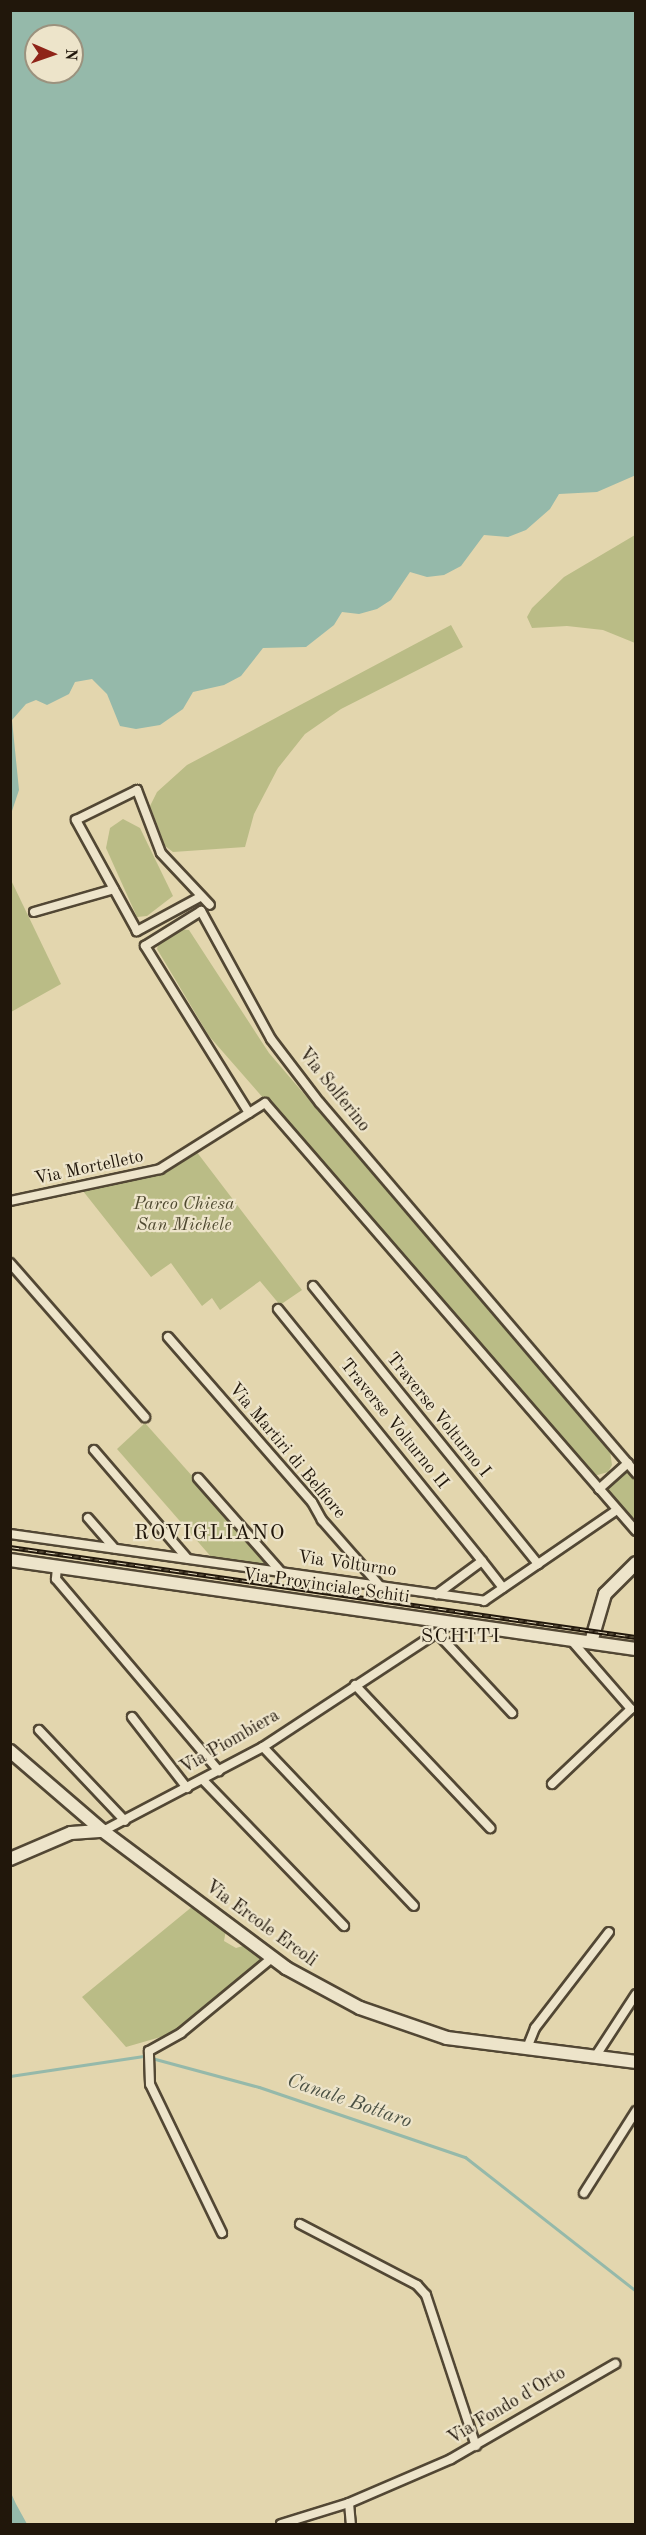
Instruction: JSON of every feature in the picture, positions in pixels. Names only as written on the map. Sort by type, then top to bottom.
[{"type":"street","points":[[200,897],[137,932],[76,820],[137,790],[162,853],[200,897],[210,905]]},
{"type":"street","points":[[34,912],[114,889]]},
{"type":"street","name":"Via Solferino","points":[[249,1113],[145,946],[201,911],[271,1039],[320,1103],[636,1473]]},
{"type":"street","name":"Via Mortelleto","points":[[10,1201],[151,1172],[265,1103],[599,1489]]},
{"type":"street","points":[[10,1263],[145,1417]]},
{"type":"street","name":"Traverse Volturno I","points":[[313,1286],[538,1564]]},
{"type":"street","name":"Traverse Volturno II","points":[[278,1309],[503,1588]]},
{"type":"street","name":"Via Martiri di Belfiore","points":[[168,1337],[312,1502],[322,1520],[380,1586]]},
{"type":"street","points":[[94,1450],[187,1558]]},
{"type":"street","points":[[628,1463],[599,1489],[636,1531]]},
{"type":"street","points":[[198,1478],[280,1571]]},
{"type":"street","name":"Via Volturno","points":[[10,1534],[484,1600],[617,1510]]},
{"type":"street","points":[[88,1518],[114,1548]]},
{"type":"street","name":"Via Provinciale Schiti","points":[[10,1560],[636,1649]]},
{"type":"street","points":[[437,1594],[482,1561]]},
{"type":"street","points":[[591,1642],[605,1594],[636,1563]]},
{"type":"street","points":[[57,1567],[56,1579],[219,1771]]},
{"type":"street","name":"Via Piombiera","points":[[10,1859],[70,1833],[103,1831],[203,1780],[263,1747],[355,1685],[439,1635],[453,1622]]},
{"type":"street","points":[[439,1635],[512,1713]]},
{"type":"street","points":[[552,1784],[631,1709],[570,1640]]},
{"type":"street","points":[[355,1685],[490,1828]]},
{"type":"street","points":[[132,1717],[187,1788]]},
{"type":"street","points":[[39,1730],[125,1821]]},
{"type":"street","points":[[263,1747],[414,1906]]},
{"type":"street","name":"Via Ercole Ercoli","points":[[10,1751],[103,1831],[272,1958],[360,2008],[399,2024],[447,2038],[636,2062]]},
{"type":"street","points":[[203,1780],[344,1926]]},
{"type":"street","points":[[527,2048],[535,2028],[609,1932]]},
{"type":"street","points":[[222,2233],[150,2084],[149,2051],[181,2033],[272,1958]]},
{"type":"street","points":[[595,2057],[636,1994]]},
{"type":"street","points":[[584,2193],[636,2111]]},
{"type":"street","points":[[300,2224],[417,2285],[426,2295],[476,2446]]},
{"type":"street","name":"Via Fondo d'Orto","points":[[280,2524],[349,2504],[476,2446],[615,2364]]},
{"type":"street","points":[[349,2504],[351,2524]]},
{"type":"green space","points":[[635,535],[635,643],[603,630],[567,626],[532,628],[527,617],[532,608],[564,577]]},
{"type":"green space","points":[[451,625],[463,647],[341,709],[305,734],[278,768],[254,814],[245,847],[173,852],[165,846],[150,806],[157,792],[187,765]]},
{"type":"green space","points":[[123,819],[140,828],[173,896],[147,916],[137,917],[106,848],[110,828]]},
{"type":"green space","points":[[10,878],[61,984],[11,1012],[10,1012]]},
{"type":"green space","points":[[178,929],[189,930],[269,1053],[610,1451],[612,1465],[608,1472],[594,1476],[209,1036],[157,949],[159,942]]},
{"type":"green space","name":"Parco Chiesa San Michele","points":[[196,1151],[302,1290],[280,1305],[260,1281],[220,1310],[212,1298],[202,1306],[171,1263],[151,1277],[83,1191],[145,1177]]},
{"type":"green space","points":[[145,1423],[273,1567],[213,1559],[117,1449]]},
{"type":"green space","points":[[628,1463],[635,1473],[635,1531],[599,1489]]},
{"type":"green space","points":[[193,1906],[226,1930],[224,1941],[236,1948],[246,1945],[263,1957],[262,1962],[178,2032],[126,2047],[82,1997]]},
{"type":"shaded area","points":[[11,10],[635,11],[636,475],[597,492],[559,494],[550,509],[526,530],[508,537],[484,535],[461,566],[444,575],[427,577],[410,572],[391,600],[377,609],[359,614],[342,612],[334,625],[306,647],[263,648],[241,676],[224,685],[193,692],[183,709],[160,725],[136,729],[120,726],[107,694],[92,679],[75,682],[69,694],[47,705],[36,700],[26,704],[12,720],[19,790],[11,814]]},
{"type":"shaded area","points":[[11,2493],[16,2504],[27,2524],[11,2524]]},
{"type":"waterway","name":"Canale Bottaro","points":[[10,2076],[144,2056],[259,2087],[465,2157],[636,2291]]},
{"type":"railway","points":[[10,1547],[636,1637]]},
{"type":"district","name":"ROVIGLIANO","points":[[210,1534]]},
{"type":"district","name":"SCHITI","points":[[461,1637]]}]
